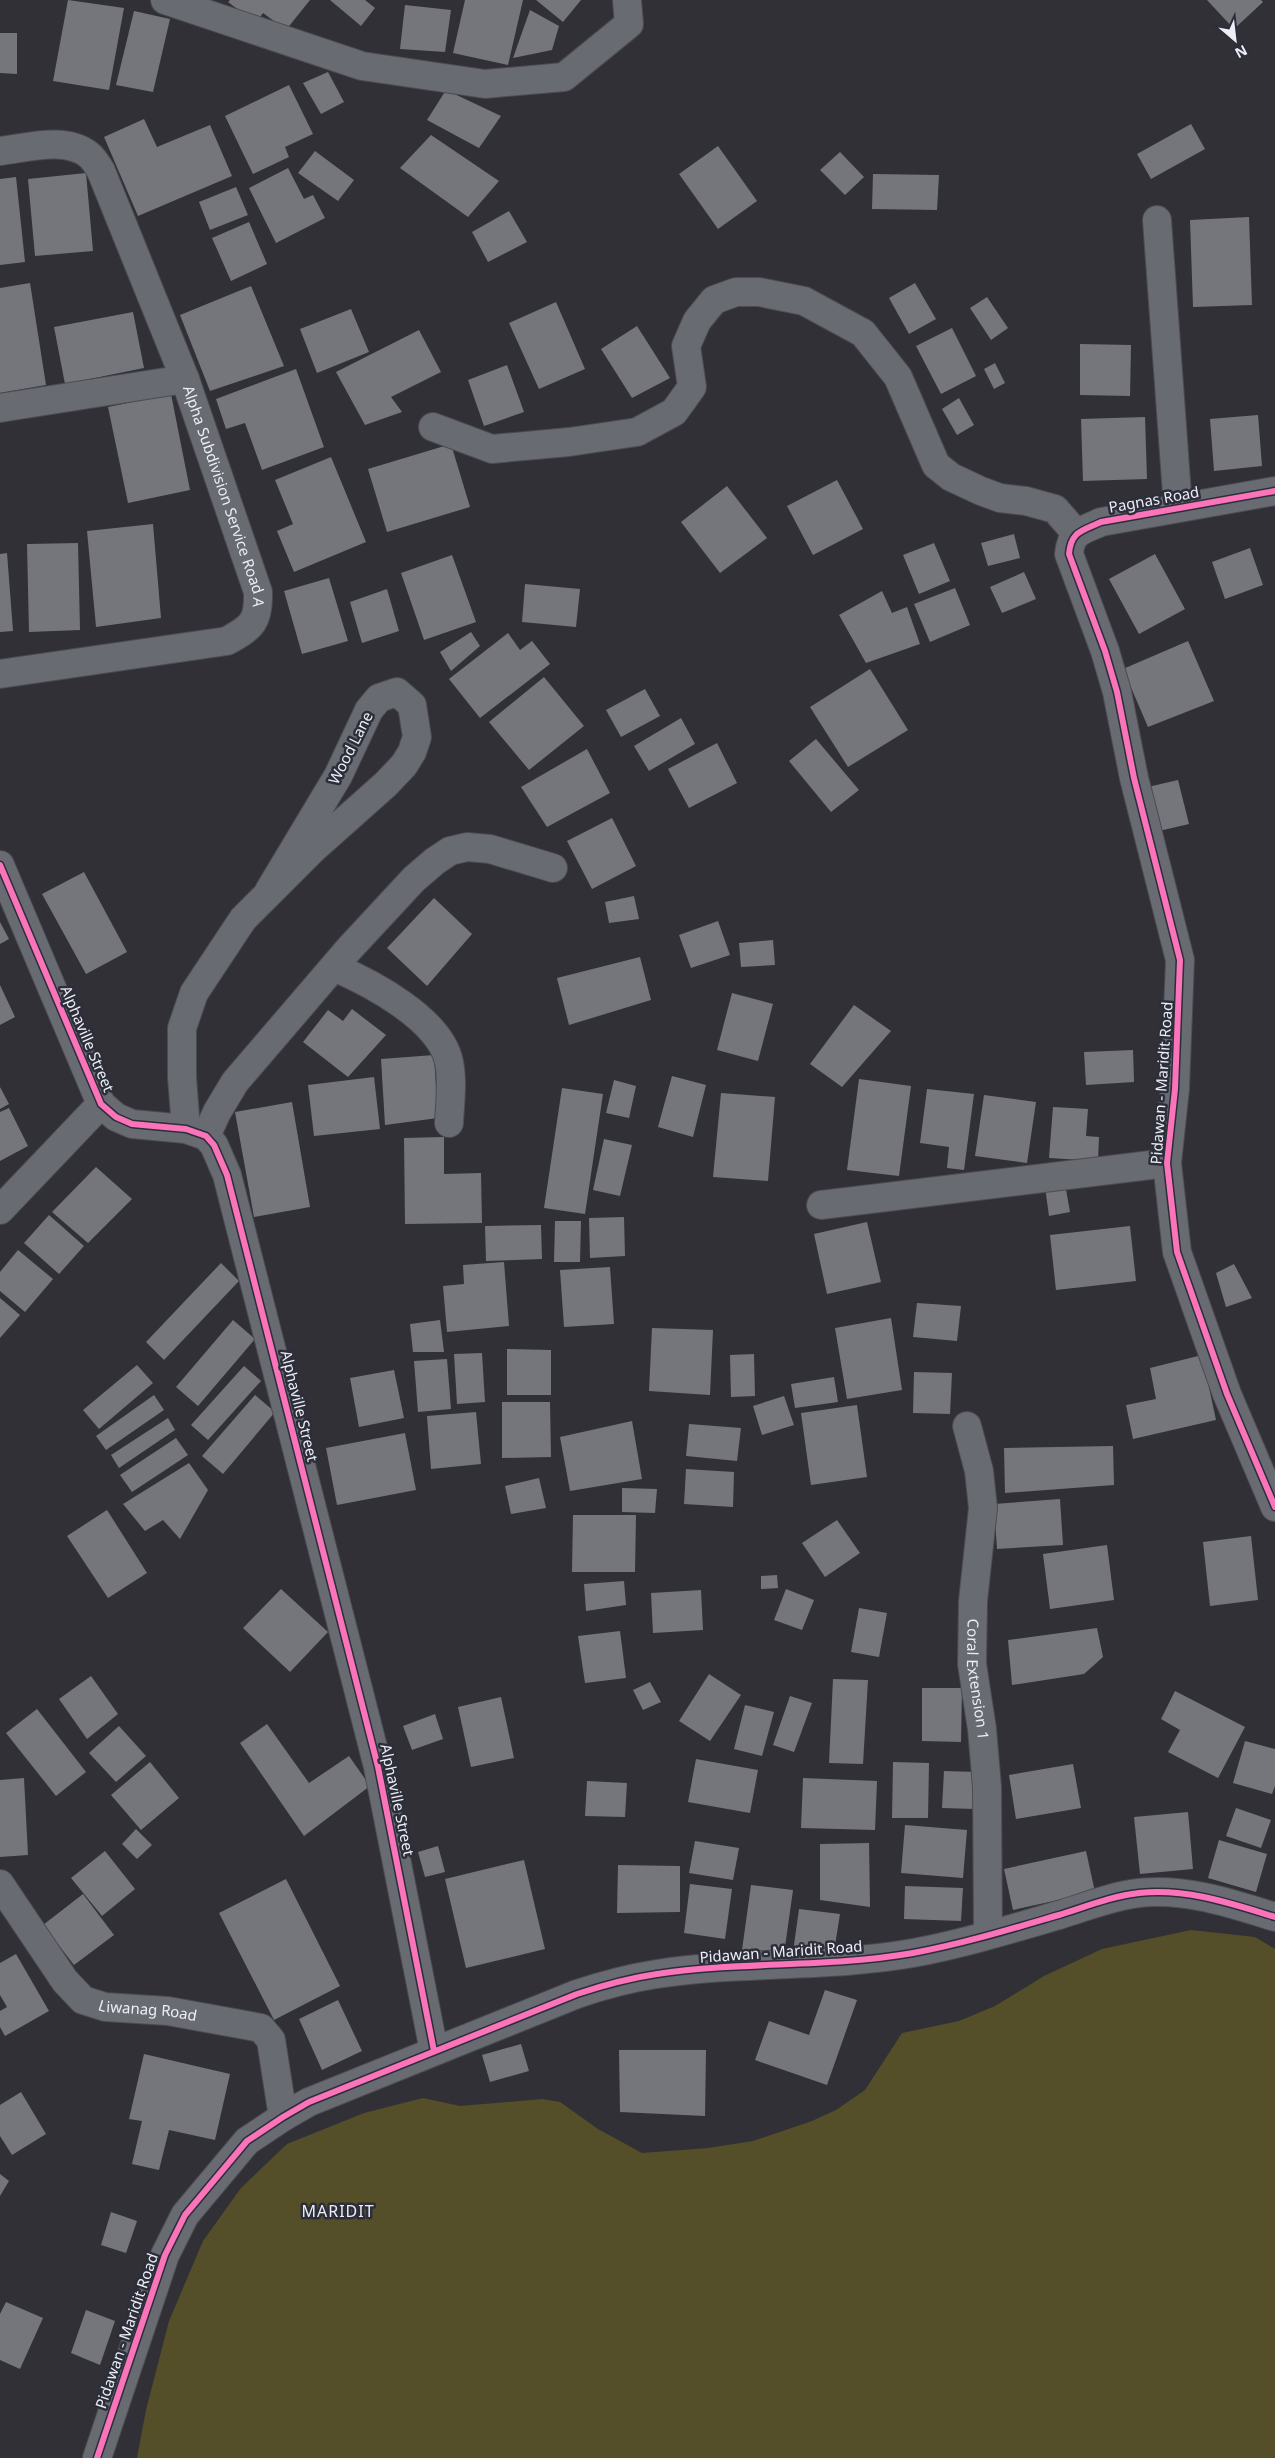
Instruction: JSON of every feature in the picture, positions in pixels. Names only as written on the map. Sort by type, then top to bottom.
[{"type":"street","points":[[165,0],[362,66],[485,84],[564,77],[629,24],[627,0]]},
{"type":"street","name":"Alpha Subdivision Service Road A","points":[[0,151],[52,144],[76,148],[90,155],[101,170],[185,379],[258,592],[258,611],[246,630],[226,642],[0,674]]},
{"type":"street","points":[[1156,220],[1178,508]]},
{"type":"street","points":[[432,427],[492,449],[569,442],[637,432],[674,412],[692,387],[686,346],[698,321],[714,300],[736,292],[759,292],[804,301],[863,333],[898,376],[936,465],[951,477],[1000,498],[1026,501],[1055,509],[1076,534]]},
{"type":"street","name":"Alpha Subdivision Service Road A","points":[[0,408],[185,379]]},
{"type":"street","name":"Pagnas Road","points":[[1076,534],[1101,522],[1275,491]]},
{"type":"street","name":"Pidawan - Maridit Road","points":[[1076,534],[1070,542],[1069,554],[1105,651],[1117,692],[1134,778],[1180,960],[1176,1070],[1167,1163],[1178,1252],[1227,1394],[1275,1507]]},
{"type":"street","name":"Wood Lane","points":[[196,1133],[182,1077],[182,1028],[194,992],[243,919],[313,848],[386,784],[412,752],[417,737],[412,705],[397,692],[379,698],[369,710],[338,776],[270,891]]},
{"type":"street","points":[[196,1133],[217,1112],[235,1082],[334,967],[414,879],[450,852],[467,847],[490,848],[553,868]]},
{"type":"street","name":"Alphaville Street","points":[[0,865],[101,1104],[116,1117],[132,1124],[196,1133],[214,1145],[227,1175],[378,1767],[434,2051]]},
{"type":"street","points":[[334,967],[371,985],[398,1003],[436,1037],[449,1062],[451,1086],[449,1123]]},
{"type":"street","points":[[0,1210],[101,1104]]},
{"type":"street","points":[[821,1204],[1167,1163]]},
{"type":"street","name":"Coral Extension 1","points":[[967,1426],[979,1471],[983,1508],[973,1601],[972,1664],[982,1729],[987,1787],[988,1935]]},
{"type":"street","name":"Liwanag Road","points":[[0,1884],[65,1981],[83,2000],[106,2007],[168,2011],[261,2028],[271,2040],[283,2117]]},
{"type":"street","name":"Pidawan - Maridit Road","points":[[96,2458],[165,2255],[185,2215],[247,2142],[309,2102],[577,1994],[616,1981],[677,1972],[842,1963],[914,1953],[988,1935],[1138,1893],[1175,1892],[1210,1897],[1275,1917]]},
{"type":"shaded area","points":[[1191,1930],[1255,1937],[1275,1949],[1275,2458],[137,2458],[146,2410],[169,2321],[203,2241],[241,2188],[287,2144],[364,2113],[423,2098],[460,2106],[542,2099],[560,2102],[598,2129],[642,2153],[708,2148],[753,2141],[812,2121],[836,2110],[865,2090],[902,2033],[959,2021],[995,2006],[1044,1976],[1102,1949]]},
{"type":"building","points":[[68,0],[124,8],[109,90],[53,81]]},
{"type":"building","points":[[230,0],[310,0],[286,30],[263,13],[256,23],[228,2]]},
{"type":"building","points":[[330,0],[365,0],[375,8],[361,26]]},
{"type":"building","points":[[465,0],[523,0],[508,65],[453,53]]},
{"type":"building","points":[[536,0],[581,0],[563,22]]},
{"type":"building","points":[[1207,0],[1261,0],[1263,2],[1234,29]]},
{"type":"building","points":[[405,5],[451,10],[445,52],[400,49]]},
{"type":"building","points":[[530,10],[559,26],[552,50],[513,58]]},
{"type":"building","points":[[134,11],[170,19],[153,92],[116,85]]},
{"type":"building","points":[[0,33],[17,33],[17,74],[0,73]]},
{"type":"building","points":[[328,72],[344,102],[321,114],[303,83]]},
{"type":"building","points":[[289,85],[313,134],[285,147],[289,157],[253,174],[225,116]]},
{"type":"building","points":[[446,90],[501,116],[479,148],[427,120]]},
{"type":"building","points":[[144,119],[157,147],[210,125],[232,176],[138,216],[104,137]]},
{"type":"building","points":[[1191,124],[1205,149],[1151,179],[1137,154]]},
{"type":"building","points":[[431,135],[499,181],[468,217],[400,168]]},
{"type":"building","points":[[718,146],[757,201],[718,229],[679,174]]},
{"type":"building","points":[[315,151],[354,180],[338,201],[298,173]]},
{"type":"building","points":[[840,152],[864,177],[845,195],[820,170]]},
{"type":"building","points":[[288,168],[304,199],[313,195],[325,218],[276,243],[249,188]]},
{"type":"building","points":[[86,173],[93,251],[35,256],[28,179]]},
{"type":"building","points":[[873,174],[939,175],[937,210],[872,209]]},
{"type":"building","points":[[16,177],[25,262],[0,265],[0,179]]},
{"type":"building","points":[[236,187],[248,215],[210,230],[199,202]]},
{"type":"building","points":[[509,211],[527,242],[488,262],[472,232]]},
{"type":"building","points":[[1249,217],[1252,305],[1193,307],[1190,220]]},
{"type":"building","points":[[249,222],[267,264],[231,281],[212,238]]},
{"type":"building","points":[[30,283],[46,385],[0,393],[0,288]]},
{"type":"building","points":[[915,283],[936,319],[909,334],[889,298]]},
{"type":"building","points":[[251,286],[284,366],[210,391],[180,315]]},
{"type":"building","points":[[987,297],[1008,328],[991,340],[970,308]]},
{"type":"building","points":[[556,302],[585,369],[539,389],[509,323]]},
{"type":"building","points":[[351,309],[369,352],[317,373],[300,329]]},
{"type":"building","points":[[133,312],[144,368],[65,384],[54,327]]},
{"type":"building","points":[[637,326],[670,378],[632,398],[601,349]]},
{"type":"building","points":[[952,328],[976,376],[941,394],[916,346]]},
{"type":"building","points":[[419,330],[441,372],[391,397],[402,412],[365,425],[336,372]]},
{"type":"building","points":[[1080,344],[1131,345],[1130,396],[1080,395]]},
{"type":"building","points":[[995,363],[1005,383],[994,389],[984,369]]},
{"type":"building","points":[[507,365],[524,412],[484,426],[468,380]]},
{"type":"building","points":[[296,369],[324,447],[262,470],[245,423],[226,429],[216,399]]},
{"type":"building","points":[[171,394],[190,490],[128,503],[108,407]]},
{"type":"building","points":[[959,398],[974,425],[957,435],[942,409]]},
{"type":"building","points":[[1258,415],[1262,466],[1214,471],[1210,419]]},
{"type":"building","points":[[1145,417],[1147,479],[1083,481],[1081,419]]},
{"type":"building","points":[[451,444],[470,507],[387,532],[368,469]]},
{"type":"building","points":[[331,457],[366,542],[294,572],[277,531],[293,524],[275,480]]},
{"type":"building","points":[[837,480],[863,529],[813,555],[787,506]]},
{"type":"building","points":[[727,486],[767,538],[720,573],[681,522]]},
{"type":"building","points":[[153,524],[161,618],[96,627],[87,531]]},
{"type":"building","points":[[1014,534],[1020,558],[988,566],[981,543]]},
{"type":"building","points":[[78,543],[80,630],[29,632],[27,544]]},
{"type":"building","points":[[934,543],[950,581],[919,594],[903,555]]},
{"type":"building","points":[[1250,548],[1263,585],[1225,599],[1212,562]]},
{"type":"building","points":[[7,553],[13,631],[0,632],[0,554]]},
{"type":"building","points":[[1155,554],[1185,609],[1139,634],[1109,579]]},
{"type":"building","points":[[452,555],[476,622],[424,640],[401,573]]},
{"type":"building","points":[[1024,572],[1036,599],[1002,613],[990,587]]},
{"type":"building","points":[[329,578],[348,641],[302,654],[284,591]]},
{"type":"building","points":[[525,584],[580,589],[576,627],[522,622]]},
{"type":"building","points":[[955,588],[970,625],[930,642],[914,604]]},
{"type":"building","points":[[387,589],[399,631],[362,643],[350,602]]},
{"type":"building","points":[[882,591],[892,613],[907,607],[920,644],[866,663],[839,615]]},
{"type":"building","points":[[471,632],[480,646],[451,671],[440,652]]},
{"type":"building","points":[[508,633],[520,650],[532,641],[550,664],[480,718],[449,679]]},
{"type":"building","points":[[1188,641],[1214,701],[1148,727],[1123,669]]},
{"type":"building","points":[[870,669],[908,730],[848,767],[810,707]]},
{"type":"building","points":[[544,677],[584,726],[529,770],[489,722]]},
{"type":"building","points":[[645,689],[660,716],[621,737],[606,710]]},
{"type":"building","points":[[681,718],[695,744],[649,771],[634,746]]},
{"type":"building","points":[[816,739],[859,790],[831,812],[789,761]]},
{"type":"building","points":[[717,743],[737,783],[689,808],[668,769]]},
{"type":"building","points":[[587,749],[610,793],[547,827],[521,787]]},
{"type":"building","points":[[1178,780],[1189,824],[1159,831],[1148,787]]},
{"type":"building","points":[[612,818],[636,866],[592,889],[567,841]]},
{"type":"building","points":[[84,872],[127,952],[86,974],[42,894]]},
{"type":"building","points":[[634,896],[639,919],[609,923],[605,902]]},
{"type":"building","points":[[434,898],[472,934],[427,986],[387,948]]},
{"type":"building","points":[[718,921],[730,955],[691,968],[679,935]]},
{"type":"building","points":[[0,922],[9,939],[0,944]]},
{"type":"building","points":[[773,940],[775,965],[741,967],[739,943]]},
{"type":"building","points":[[640,957],[651,1000],[569,1025],[557,978]]},
{"type":"building","points":[[0,985],[15,1017],[0,1025]]},
{"type":"building","points":[[732,993],[773,1004],[758,1061],[717,1050]]},
{"type":"building","points":[[854,1005],[891,1031],[842,1087],[810,1064]]},
{"type":"building","points":[[352,1009],[386,1035],[348,1077],[303,1042],[328,1010],[343,1021]]},
{"type":"building","points":[[1133,1050],[1134,1082],[1086,1085],[1084,1052]]},
{"type":"building","points":[[434,1055],[438,1118],[385,1125],[381,1059]]},
{"type":"building","points":[[672,1076],[706,1085],[693,1137],[658,1127]]},
{"type":"building","points":[[374,1077],[380,1129],[314,1136],[308,1085]]},
{"type":"building","points":[[859,1079],[911,1086],[899,1176],[847,1170]]},
{"type":"building","points":[[614,1080],[636,1086],[629,1118],[606,1113]]},
{"type":"building","points":[[0,1087],[9,1104],[0,1109]]},
{"type":"building","points":[[562,1088],[603,1094],[585,1214],[544,1208]]},
{"type":"building","points":[[927,1089],[974,1094],[964,1170],[947,1168],[949,1147],[920,1143]]},
{"type":"building","points":[[721,1093],[775,1097],[768,1181],[713,1177]]},
{"type":"building","points":[[984,1095],[1036,1102],[1027,1163],[975,1156]]},
{"type":"building","points":[[292,1102],[310,1207],[254,1217],[235,1112]]},
{"type":"building","points":[[1053,1107],[1088,1109],[1086,1136],[1099,1137],[1098,1161],[1049,1158]]},
{"type":"building","points":[[9,1108],[28,1146],[0,1161],[0,1112]]},
{"type":"building","points":[[444,1137],[444,1174],[481,1173],[482,1223],[405,1224],[404,1138]]},
{"type":"building","points":[[604,1139],[632,1145],[620,1196],[593,1190]]},
{"type":"building","points":[[96,1167],[132,1199],[88,1243],[52,1212]]},
{"type":"building","points":[[1065,1184],[1070,1212],[1049,1216],[1045,1187]]},
{"type":"building","points":[[49,1215],[84,1246],[59,1274],[24,1243]]},
{"type":"building","points":[[624,1217],[625,1256],[590,1258],[589,1218]]},
{"type":"building","points":[[555,1221],[581,1221],[580,1262],[554,1262]]},
{"type":"building","points":[[867,1222],[881,1282],[827,1294],[814,1234]]},
{"type":"building","points":[[541,1225],[542,1259],[486,1261],[485,1226]]},
{"type":"building","points":[[1130,1226],[1136,1281],[1056,1290],[1050,1235]]},
{"type":"building","points":[[18,1250],[53,1279],[25,1312],[0,1291],[0,1272]]},
{"type":"building","points":[[504,1262],[509,1326],[447,1332],[443,1286],[464,1284],[463,1265]]},
{"type":"building","points":[[221,1263],[239,1281],[164,1360],[146,1342]]},
{"type":"building","points":[[1234,1264],[1252,1298],[1226,1307],[1216,1273]]},
{"type":"building","points":[[610,1267],[614,1324],[564,1327],[560,1270]]},
{"type":"building","points":[[0,1298],[20,1315],[0,1338]]},
{"type":"building","points":[[917,1303],[961,1306],[957,1341],[913,1337]]},
{"type":"building","points":[[891,1318],[902,1390],[847,1399],[835,1328]]},
{"type":"building","points":[[233,1320],[255,1339],[198,1406],[176,1387]]},
{"type":"building","points":[[440,1320],[444,1352],[413,1352],[410,1324]]},
{"type":"building","points":[[652,1328],[713,1330],[710,1395],[649,1391]]},
{"type":"building","points":[[507,1349],[551,1350],[551,1395],[507,1395]]},
{"type":"building","points":[[482,1353],[485,1402],[457,1404],[454,1354]]},
{"type":"building","points":[[754,1354],[755,1396],[731,1397],[730,1355]]},
{"type":"building","points":[[1202,1355],[1216,1420],[1133,1439],[1126,1405],[1156,1399],[1150,1368]]},
{"type":"building","points":[[447,1359],[451,1409],[418,1412],[414,1361]]},
{"type":"building","points":[[137,1365],[153,1383],[99,1429],[83,1410]]},
{"type":"building","points":[[244,1366],[261,1381],[208,1440],[191,1425]]},
{"type":"building","points":[[394,1370],[404,1418],[359,1427],[350,1378]]},
{"type":"building","points":[[914,1372],[952,1373],[950,1414],[913,1413]]},
{"type":"building","points":[[834,1377],[838,1402],[795,1408],[791,1384]]},
{"type":"building","points":[[154,1395],[164,1410],[106,1450],[96,1436]]},
{"type":"building","points":[[255,1395],[275,1412],[223,1474],[202,1456]]},
{"type":"building","points":[[784,1396],[794,1425],[762,1435],[753,1406]]},
{"type":"building","points":[[502,1402],[550,1402],[551,1457],[502,1458]]},
{"type":"building","points":[[857,1405],[867,1477],[811,1485],[801,1413]]},
{"type":"building","points":[[476,1412],[481,1464],[431,1469],[427,1416]]},
{"type":"building","points":[[168,1418],[175,1430],[119,1468],[111,1455]]},
{"type":"building","points":[[632,1421],[642,1479],[570,1491],[560,1437]]},
{"type":"building","points":[[689,1424],[741,1428],[737,1461],[686,1456]]},
{"type":"building","points":[[405,1433],[416,1490],[337,1505],[326,1448]]},
{"type":"building","points":[[176,1438],[188,1455],[132,1492],[120,1475]]},
{"type":"building","points":[[1113,1446],[1114,1485],[1005,1493],[1004,1448]]},
{"type":"building","points":[[189,1463],[208,1490],[180,1539],[163,1520],[145,1531],[123,1504]]},
{"type":"building","points":[[686,1469],[734,1472],[733,1507],[684,1504]]},
{"type":"building","points":[[539,1478],[546,1508],[511,1514],[505,1486]]},
{"type":"building","points":[[622,1488],[657,1489],[655,1513],[622,1512]]},
{"type":"building","points":[[1060,1499],[1063,1545],[997,1549],[994,1504]]},
{"type":"building","points":[[107,1510],[147,1573],[108,1598],[67,1536]]},
{"type":"building","points":[[573,1515],[636,1515],[635,1572],[572,1572]]},
{"type":"building","points":[[837,1520],[860,1553],[825,1577],[802,1543]]},
{"type":"building","points":[[1251,1536],[1258,1600],[1210,1606],[1203,1542]]},
{"type":"building","points":[[1107,1545],[1114,1600],[1050,1609],[1043,1554]]},
{"type":"building","points":[[777,1575],[778,1588],[761,1589],[761,1576]]},
{"type":"building","points":[[624,1581],[626,1605],[586,1611],[584,1584]]},
{"type":"building","points":[[281,1589],[328,1632],[290,1672],[243,1628]]},
{"type":"building","points":[[786,1589],[814,1600],[802,1630],[774,1620]]},
{"type":"building","points":[[701,1590],[703,1630],[653,1633],[651,1593]]},
{"type":"building","points":[[859,1608],[887,1613],[879,1657],[851,1652]]},
{"type":"building","points":[[1097,1628],[1103,1657],[1084,1674],[1012,1685],[1008,1640]]},
{"type":"building","points":[[620,1631],[626,1678],[585,1683],[578,1636]]},
{"type":"building","points":[[709,1674],[741,1695],[710,1741],[679,1721]]},
{"type":"building","points":[[91,1676],[118,1714],[87,1739],[59,1699]]},
{"type":"building","points":[[833,1679],[868,1680],[863,1764],[829,1763]]},
{"type":"building","points":[[650,1682],[661,1702],[643,1710],[633,1690]]},
{"type":"building","points":[[922,1688],[962,1688],[961,1742],[922,1741]]},
{"type":"building","points":[[1175,1691],[1245,1727],[1218,1778],[1168,1752],[1180,1730],[1161,1719]]},
{"type":"building","points":[[790,1696],[812,1703],[794,1752],[773,1745]]},
{"type":"building","points":[[501,1697],[514,1758],[471,1767],[458,1707]]},
{"type":"building","points":[[745,1705],[774,1712],[762,1756],[734,1749]]},
{"type":"building","points":[[37,1709],[86,1772],[56,1796],[6,1733]]},
{"type":"building","points":[[435,1714],[443,1739],[412,1750],[403,1726]]},
{"type":"building","points":[[267,1724],[309,1783],[349,1756],[370,1786],[304,1836],[240,1743]]},
{"type":"building","points":[[119,1726],[146,1756],[116,1782],[89,1753]]},
{"type":"building","points":[[1245,1741],[1275,1749],[1275,1786],[1272,1794],[1233,1783]]},
{"type":"building","points":[[696,1759],[758,1770],[750,1813],[688,1802]]},
{"type":"building","points":[[150,1762],[179,1798],[141,1830],[111,1795]]},
{"type":"building","points":[[893,1762],[929,1763],[928,1818],[892,1818]]},
{"type":"building","points":[[1073,1764],[1081,1808],[1016,1819],[1009,1775]]},
{"type":"building","points":[[944,1771],[977,1772],[975,1809],[942,1808]]},
{"type":"building","points":[[24,1778],[28,1855],[0,1857],[0,1780]]},
{"type":"building","points":[[803,1778],[877,1781],[875,1830],[801,1828]]},
{"type":"building","points":[[587,1781],[627,1783],[625,1817],[585,1816]]},
{"type":"building","points":[[1236,1808],[1271,1820],[1261,1848],[1226,1836]]},
{"type":"building","points":[[1188,1812],[1193,1869],[1140,1874],[1134,1817]]},
{"type":"building","points":[[905,1825],[967,1830],[963,1878],[901,1873]]},
{"type":"building","points":[[136,1829],[152,1845],[137,1859],[122,1844]]},
{"type":"building","points":[[1219,1840],[1267,1854],[1256,1892],[1208,1878]]},
{"type":"building","points":[[695,1841],[739,1848],[733,1880],[689,1873]]},
{"type":"building","points":[[869,1843],[870,1907],[820,1900],[820,1844]]},
{"type":"building","points":[[438,1846],[445,1872],[425,1877],[418,1852]]},
{"type":"building","points":[[105,1851],[135,1889],[102,1916],[71,1878]]},
{"type":"building","points":[[1086,1851],[1095,1892],[1013,1910],[1004,1869]]},
{"type":"building","points":[[524,1860],[545,1949],[466,1968],[445,1879]]},
{"type":"building","points":[[618,1865],[680,1866],[680,1912],[617,1913]]},
{"type":"building","points":[[286,1879],[340,1986],[274,2020],[219,1913]]},
{"type":"building","points":[[690,1884],[732,1889],[725,1939],[684,1933]]},
{"type":"building","points":[[751,1885],[793,1890],[784,1954],[742,1950]]},
{"type":"building","points":[[905,1886],[963,1888],[961,1921],[904,1919]]},
{"type":"building","points":[[83,1894],[114,1935],[74,1965],[43,1925]]},
{"type":"building","points":[[799,1909],[840,1914],[833,1958],[793,1952]]},
{"type":"building","points":[[16,1954],[49,2011],[5,2036],[0,2027],[0,2011],[7,2007],[0,1995],[0,1963]]},
{"type":"building","points":[[825,1990],[857,2000],[827,2085],[755,2060],[769,2021],[809,2035]]},
{"type":"building","points":[[338,2000],[362,2051],[322,2070],[299,2019]]},
{"type":"building","points":[[521,2044],[529,2071],[490,2082],[482,2055]]},
{"type":"building","points":[[619,2050],[706,2050],[705,2116],[620,2112]]},
{"type":"building","points":[[144,2054],[230,2074],[215,2140],[169,2130],[159,2170],[132,2164],[142,2121],[129,2119]]},
{"type":"building","points":[[21,2092],[46,2134],[12,2155],[0,2136],[0,2105]]},
{"type":"building","points":[[0,2174],[9,2181],[0,2196]]},
{"type":"building","points":[[111,2212],[137,2221],[126,2253],[101,2245]]},
{"type":"building","points":[[6,2302],[43,2318],[20,2369],[0,2360],[0,2314]]},
{"type":"building","points":[[86,2310],[115,2321],[100,2365],[71,2353]]},
{"type":"cycle path","points":[[1275,491],[1101,522],[1075,536],[1070,546],[1069,554],[1105,651],[1117,692],[1134,778],[1180,960],[1175,1089],[1167,1163],[1177,1252],[1227,1394],[1275,1507]]},
{"type":"cycle path","points":[[0,865],[101,1104],[116,1117],[132,1124],[186,1129],[206,1136],[214,1145],[227,1175],[378,1767],[434,2051]]},
{"type":"cycle path","points":[[97,2458],[165,2255],[185,2215],[247,2141],[309,2102],[577,1994],[657,1974],[721,1967],[849,1961],[913,1953],[986,1936],[1109,1899],[1139,1893],[1156,1892],[1191,1895],[1225,1902],[1275,1917]]},
{"type":"district","name":"MARIDIT","points":[[338,2211]]}]
